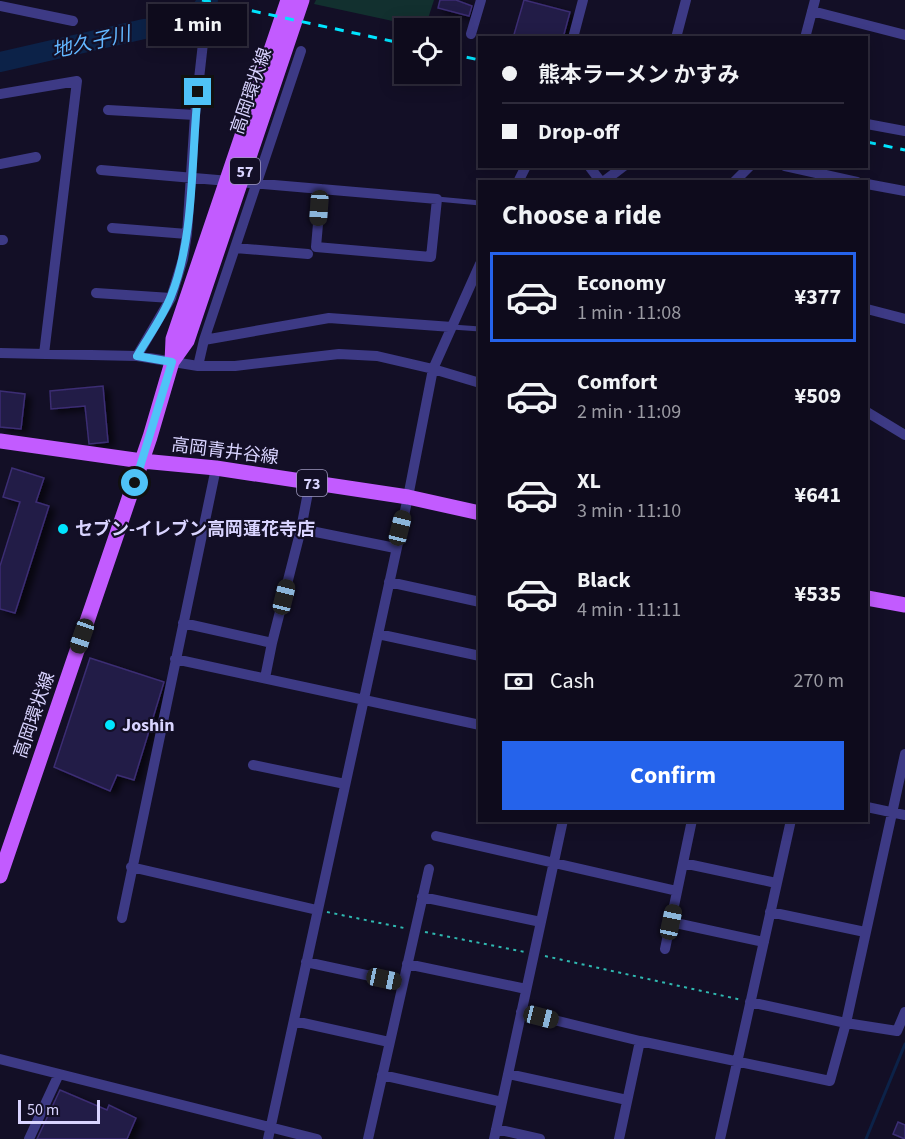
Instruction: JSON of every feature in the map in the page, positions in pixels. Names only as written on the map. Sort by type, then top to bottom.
[{"type":"main road","name":"高岡環状線","points":[[180,340],[288,0]]},
{"type":"main road","name":"高岡環状線","points":[[0,876],[142,461],[172,362],[302,0]]},
{"type":"main road","name":"高岡青井谷線","points":[[0,441],[310,482],[408,497],[478,513]]},
{"type":"main road","points":[[868,598],[905,605]]},
{"type":"street","points":[[471,34],[481,0]]},
{"type":"street","points":[[574,36],[583,0]]},
{"type":"street","points":[[677,36],[686,0]]},
{"type":"street","points":[[806,36],[814,5],[905,35]]},
{"type":"street","points":[[2,7],[73,21]]},
{"type":"street","points":[[137,356],[171,298],[183,258],[205,25]]},
{"type":"street","points":[[198,366],[204,340],[302,51]]},
{"type":"street","points":[[0,94],[77,81],[44,354]]},
{"type":"street","points":[[108,110],[195,115]]},
{"type":"street","points":[[868,124],[905,131]]},
{"type":"street","points":[[0,164],[36,157]]},
{"type":"street","points":[[591,168],[600,180]]},
{"type":"street","points":[[605,180],[621,168]]},
{"type":"street","points":[[736,180],[748,168]]},
{"type":"street","points":[[794,168],[848,180]]},
{"type":"street","points":[[101,170],[256,183],[436,199],[431,257],[316,247],[321,189]]},
{"type":"street","points":[[868,183],[905,191]]},
{"type":"street","points":[[112,228],[187,234]]},
{"type":"street","points":[[235,248],[308,254]]},
{"type":"street","points":[[270,1133],[395,548],[408,497],[433,369],[478,268]]},
{"type":"street","points":[[96,293],[171,298]]},
{"type":"street","points":[[868,309],[905,319]]},
{"type":"street","points":[[204,340],[329,318],[452,327]]},
{"type":"street","points":[[0,353],[137,356],[198,366],[235,366],[339,354],[377,356],[478,382]]},
{"type":"street","points":[[868,413],[905,435]]},
{"type":"street","points":[[122,918],[216,468]]},
{"type":"street","points":[[265,678],[310,482]]},
{"type":"street","points":[[301,529],[395,548]]},
{"type":"street","points":[[389,582],[478,602]]},
{"type":"street","points":[[183,623],[272,643]]},
{"type":"street","points":[[378,634],[478,656]]},
{"type":"street","points":[[175,659],[478,725]]},
{"type":"street","points":[[521,1012],[640,1041],[830,1081],[846,1023],[905,754]]},
{"type":"street","points":[[253,765],[345,784]]},
{"type":"street","points":[[868,807],[905,815]]},
{"type":"street","points":[[540,1139],[495,1134],[563,822]]},
{"type":"street","points":[[665,949],[692,822]]},
{"type":"street","points":[[720,1139],[790,822]]},
{"type":"street","points":[[436,836],[678,891]]},
{"type":"street","points":[[683,863],[776,883]]},
{"type":"street","points":[[131,867],[317,910]]},
{"type":"street","points":[[368,1139],[429,869]]},
{"type":"street","points":[[422,897],[541,922]]},
{"type":"street","points":[[770,912],[865,932]]},
{"type":"street","points":[[671,922],[765,942]]},
{"type":"street","points":[[306,962],[403,983]]},
{"type":"street","points":[[407,964],[526,989]]},
{"type":"street","points":[[750,1002],[846,1023],[897,1031],[905,1012]]},
{"type":"street","points":[[294,1021],[390,1042]]},
{"type":"street","points":[[619,1139],[640,1041]]},
{"type":"street","points":[[0,1059],[270,1133],[317,1139]]},
{"type":"street","points":[[29,1139],[59,1074]]},
{"type":"street","points":[[508,1074],[627,1100]]},
{"type":"street","points":[[382,1075],[502,1102]]},
{"type":"lane","points":[[436,199],[478,203]]},
{"type":"lane","points":[[452,327],[478,329]]},
{"type":"green space","points":[[316,0],[434,0],[428,18],[394,18],[394,21],[314,4]]},
{"type":"building","points":[[440,0],[456,0],[472,6],[469,16],[438,8]]},
{"type":"building","points":[[524,0],[570,12],[564,36],[514,36]]},
{"type":"building","points":[[103,386],[108,442],[89,444],[85,406],[51,409],[50,391]]},
{"type":"building","points":[[0,391],[25,394],[21,429],[0,427]]},
{"type":"building","points":[[12,468],[44,478],[36,502],[49,506],[15,613],[0,609],[0,566],[20,502],[3,497]]},
{"type":"building","name":"Joshin","points":[[90,658],[164,682],[134,780],[117,775],[110,791],[54,767]]},
{"type":"building","points":[[60,1090],[107,1110],[109,1105],[136,1118],[127,1139],[37,1139]]},
{"type":"building","points":[[898,1122],[905,1125],[905,1139],[893,1134]]},
{"type":"waterway","name":"地久子川","points":[[0,62],[144,29],[173,27],[200,12],[208,0]]},
{"type":"waterway","points":[[866,1139],[905,1044]]},
{"type":"railway","points":[[202,0],[394,42]]},
{"type":"railway","points":[[460,56],[478,60]]},
{"type":"railway","points":[[868,142],[905,150]]},
{"type":"place","name":"セブン-イレブン高岡蓮花寺店","points":[[63,529]]},
{"type":"place","name":"Joshin","points":[[110,725]]},
{"type":"route","points":[[135,483],[172,362],[137,356],[171,298],[183,258],[187,234],[198,92]]}]
